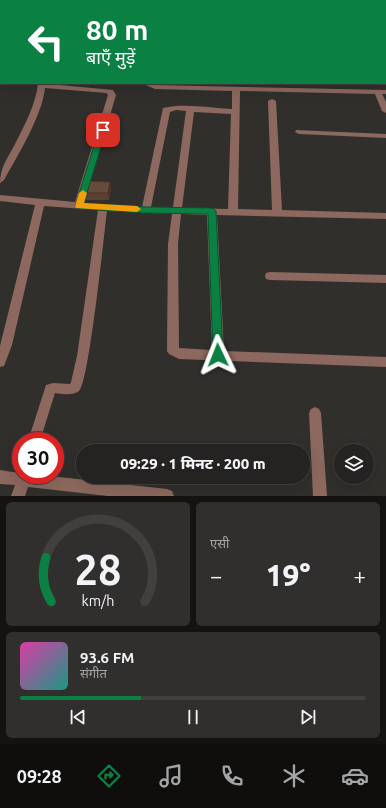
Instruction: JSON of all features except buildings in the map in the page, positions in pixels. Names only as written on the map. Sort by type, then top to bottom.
[{"type":"street","points":[[0,180],[35,109],[43,84],[110,92],[112,95],[79,206]]},
{"type":"street","points":[[148,84],[155,87],[386,92]]},
{"type":"street","points":[[334,84],[337,91]]},
{"type":"street","points":[[233,211],[236,88]]},
{"type":"street","points":[[377,91],[386,111]]},
{"type":"street","points":[[272,102],[277,213]]},
{"type":"street","points":[[146,210],[166,110],[190,108],[235,112]]},
{"type":"street","points":[[190,108],[176,210],[173,244],[172,350],[179,354],[386,362]]},
{"type":"street","points":[[299,132],[386,136]]},
{"type":"street","points":[[0,198],[79,206],[146,210],[386,216]]},
{"type":"street","points":[[0,362],[6,345],[40,202]]},
{"type":"street","points":[[37,432],[50,389],[70,389],[74,388],[77,384],[83,356],[103,207]]},
{"type":"street","points":[[212,211],[218,355]]},
{"type":"street","points":[[270,276],[386,279]]},
{"type":"street","points":[[315,413],[320,496]]},
{"type":"street","points":[[0,477],[12,477]]},
{"type":"street","points":[[64,482],[167,496]]},
{"type":"street","points":[[18,496],[22,484]]},
{"type":"slow traffic","points":[[83,193],[79,206],[137,209]]},
{"type":"route","points":[[103,130],[79,206],[146,210],[212,211],[216,274],[218,355]]}]
